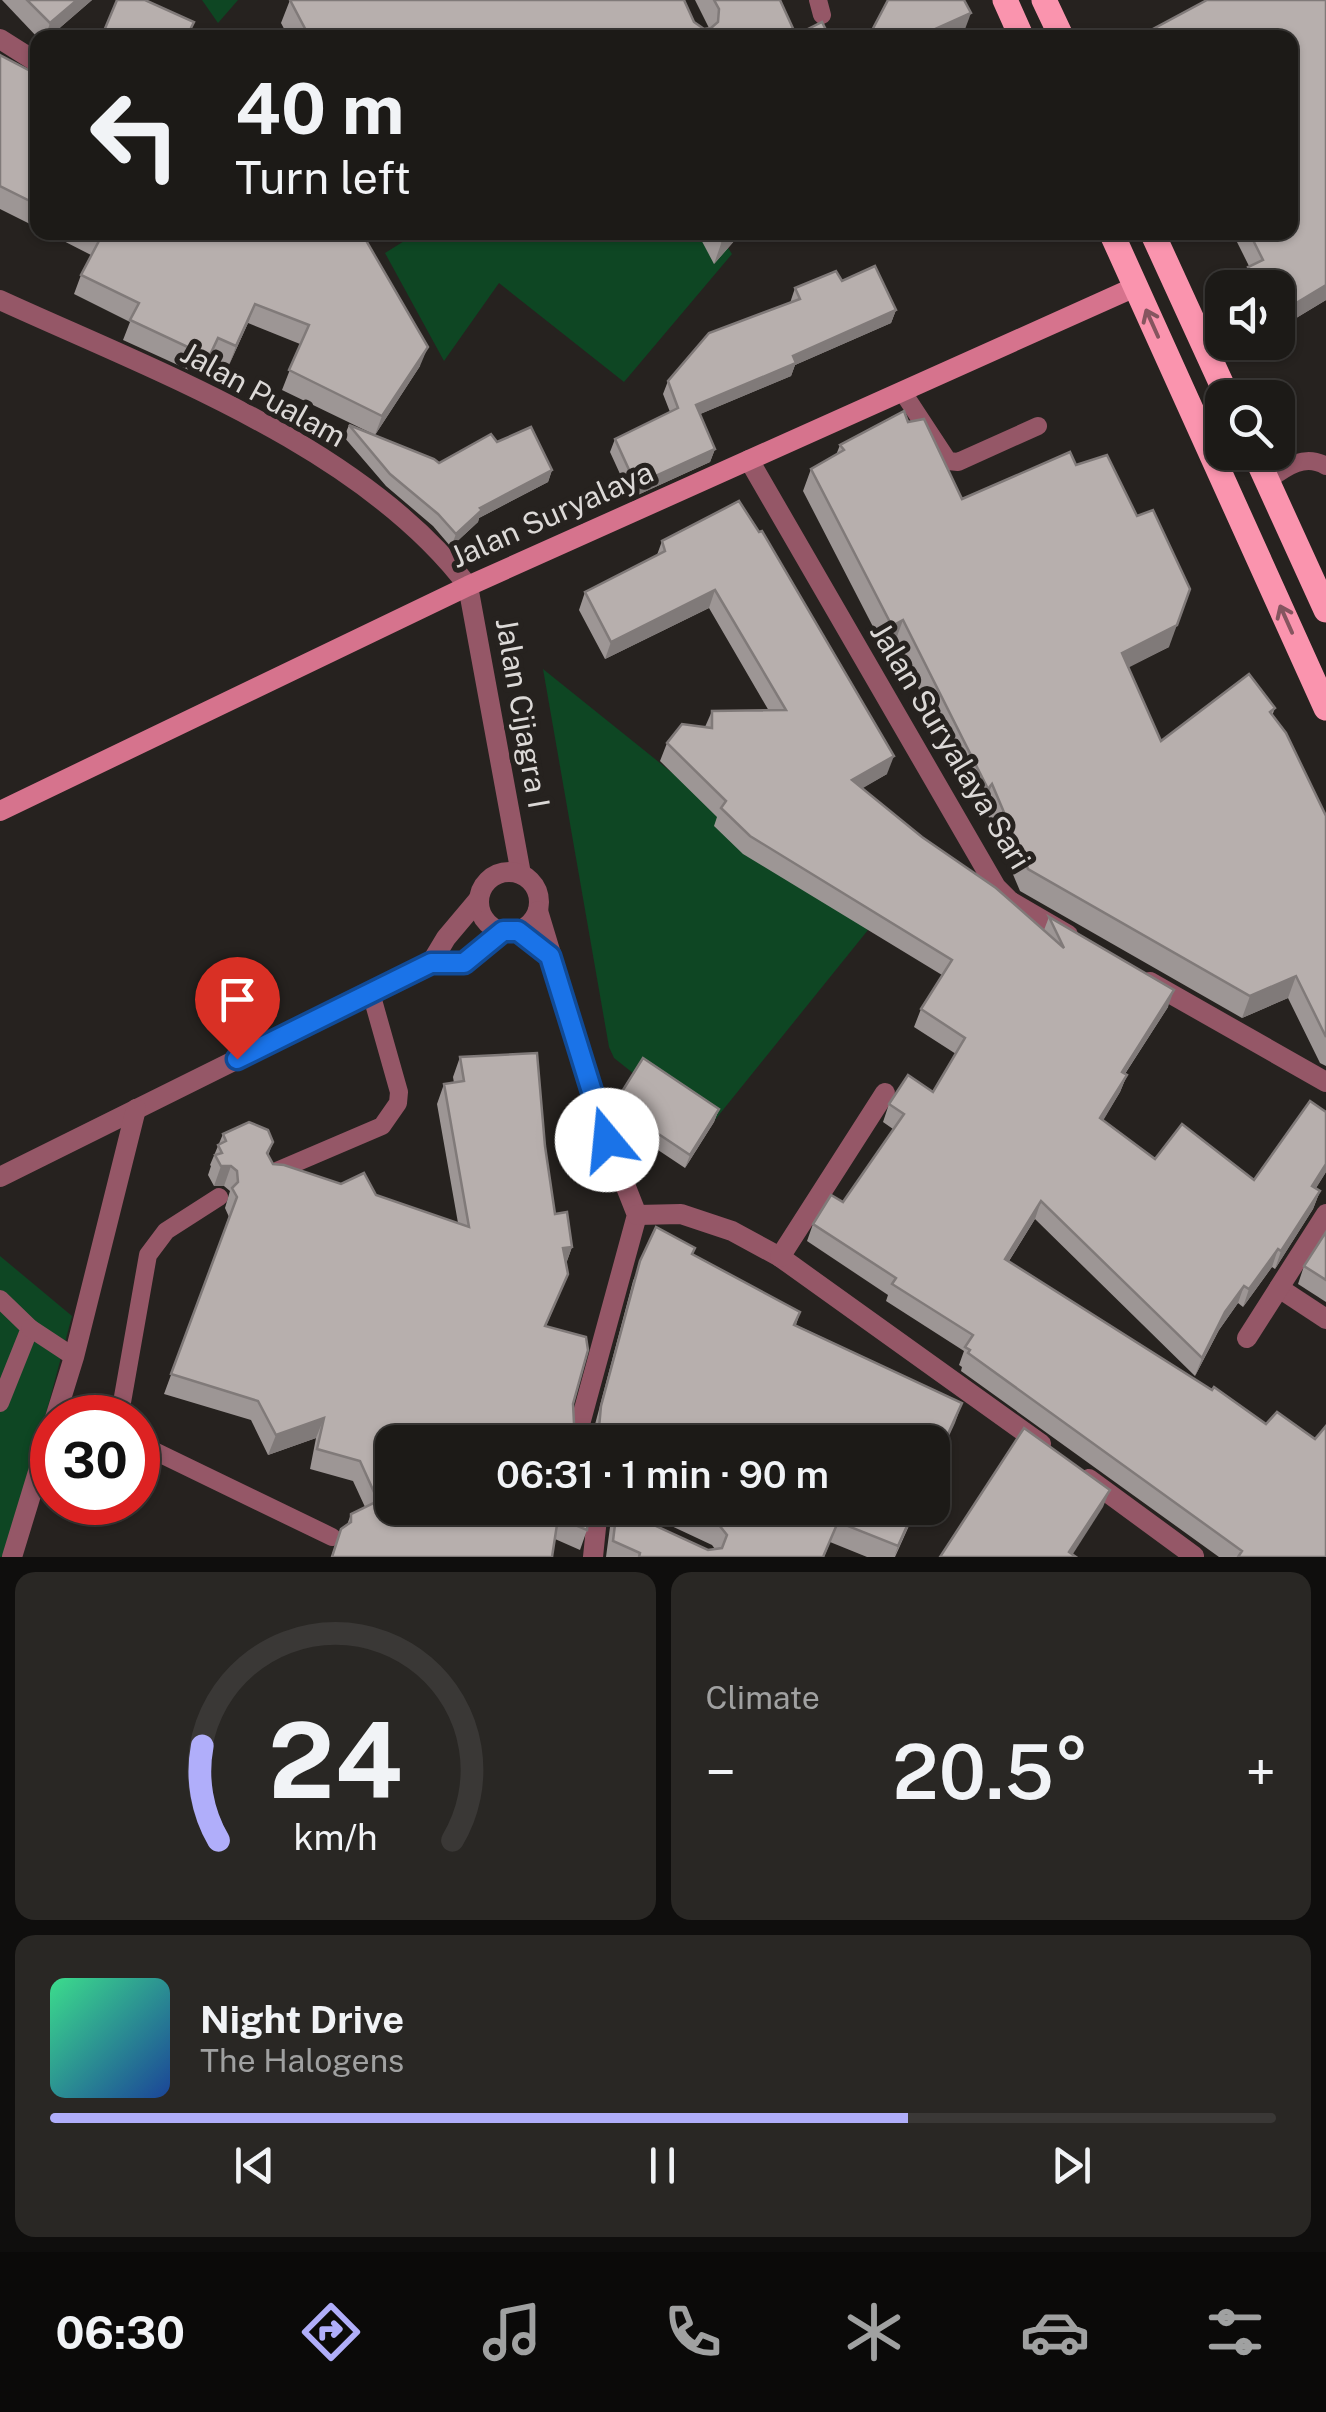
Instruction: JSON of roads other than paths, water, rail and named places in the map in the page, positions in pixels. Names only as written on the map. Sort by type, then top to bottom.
[{"type":"main road","points":[[1006,0],[1019,30]]},
{"type":"main road","points":[[1044,0],[1058,30]]},
{"type":"main road","points":[[1115,240],[1326,708]]},
{"type":"main road","points":[[1156,240],[1220,380]]},
{"type":"main road","points":[[1262,470],[1326,610]]},
{"type":"street","points":[[0,39],[30,58]]},
{"type":"street","name":"Jalan Suryalaya","points":[[0,811],[468,586],[1136,286]]},
{"type":"street","name":"Jalan Pualam","points":[[0,300],[218,400],[321,458],[367,488],[449,561],[468,586]]},
{"type":"street","name":"Jalan Suryalaya Sari","points":[[749,460],[996,887],[1010,901],[1083,944]]},
{"type":"street","name":"Jalan Cijagra I","points":[[468,586],[516,851],[514,872]]},
{"type":"street","points":[[431,963],[493,876],[514,872],[533,883],[550,956],[607,1140],[638,1215],[580,1425]]},
{"type":"street","points":[[478,900],[480,914],[490,926],[510,931],[550,956]]},
{"type":"street","points":[[0,1176],[431,963],[464,963],[510,931],[530,924],[538,911]]},
{"type":"street","points":[[1127,969],[1326,1082]]},
{"type":"street","points":[[780,1257],[885,1094]]},
{"type":"street","points":[[62,1395],[136,1109]]},
{"type":"street","points":[[638,1215],[681,1214],[732,1232],[780,1257],[1194,1556]]},
{"type":"street","points":[[1248,1338],[1326,1214]]},
{"type":"street","points":[[1279,1288],[1326,1319]]},
{"type":"street","points":[[12,1557],[30,1498]]},
{"type":"street","points":[[592,1557],[597,1525]]},
{"type":"street","points":[[638,1525],[654,1532]]},
{"type":"lane","points":[[902,391],[948,461],[958,462],[1038,426]]},
{"type":"lane","points":[[1267,481],[1289,464],[1312,460],[1326,466]]},
{"type":"lane","points":[[272,1174],[382,1126],[398,1103],[399,1092],[371,993]]},
{"type":"lane","points":[[123,1395],[148,1255],[166,1231],[219,1198]]},
{"type":"lane","points":[[0,1299],[30,1328],[74,1357]]},
{"type":"lane","points":[[0,1403],[30,1328]]},
{"type":"lane","points":[[160,1454],[332,1537]]}]
